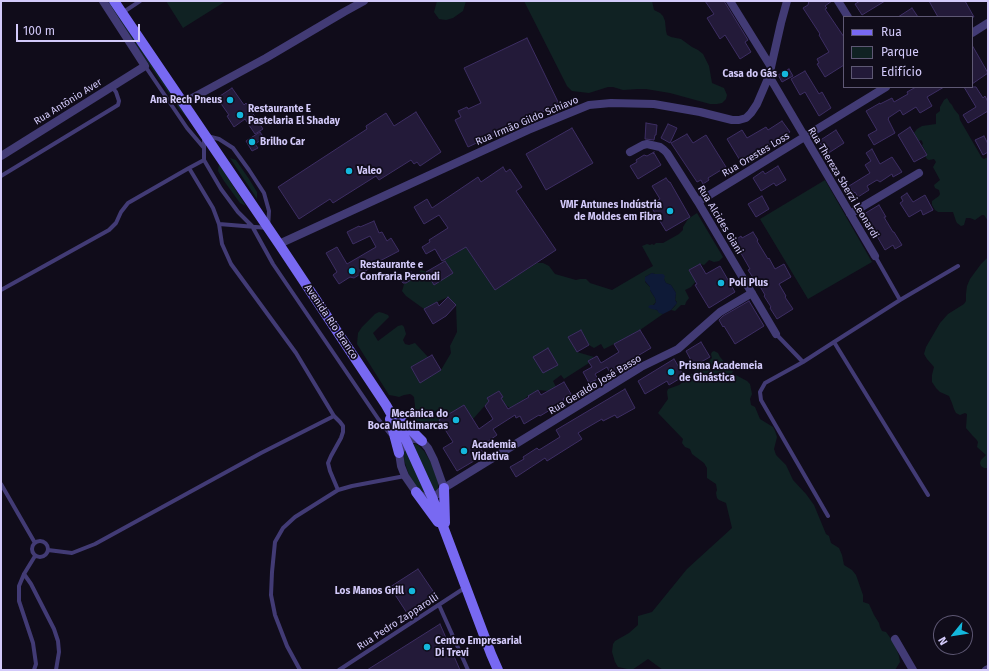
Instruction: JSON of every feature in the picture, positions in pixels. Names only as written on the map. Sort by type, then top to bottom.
[{"type":"main road","name":"Avenida Rio Branco","points":[[114,1],[386,405],[406,440],[432,497],[498,670]]},
{"type":"main road","points":[[386,405],[399,453]]},
{"type":"main road","points":[[386,405],[422,441]]},
{"type":"main road","points":[[444,488],[445,531]]},
{"type":"main road","points":[[416,492],[445,531]]},
{"type":"street","points":[[103,1],[145,66]]},
{"type":"street","points":[[183,103],[266,58],[364,1]]},
{"type":"street","points":[[730,1],[771,67]]},
{"type":"street","name":"Rua Irmão Gildo Schiavo","points":[[279,244],[528,130],[589,105],[611,103],[654,104],[700,112],[732,120],[746,118],[752,113],[757,104],[769,76],[781,23],[788,1]]},
{"type":"street","points":[[838,1],[847,16]]},
{"type":"street","points":[[973,32],[988,23]]},
{"type":"street","name":"Rua Antônio Aver","points":[[1,156],[145,66]]},
{"type":"street","name":"Rua Thereza Sberzi Leonardi","points":[[769,76],[875,256]]},
{"type":"street","name":"Rua Orestes Loss","points":[[698,202],[884,88]]},
{"type":"street","name":"Rua Alcides Giani","points":[[630,152],[642,145],[647,144],[664,150],[667,153],[698,202],[776,334]]},
{"type":"street","points":[[850,214],[919,173]]},
{"type":"street","name":"Rua Geraldo José Basso","points":[[432,497],[444,488],[642,368],[678,349],[720,312],[752,293]]},
{"type":"street","points":[[432,497],[425,498],[416,492],[405,476],[399,453],[406,440],[415,439],[422,441],[428,448],[444,488]]},
{"type":"street","points":[[895,639],[913,670]]},
{"type":"lane","points":[[122,13],[140,1]]},
{"type":"lane","points":[[145,66],[187,128],[204,149]]},
{"type":"lane","points":[[1,176],[118,105],[119,101],[116,92],[112,87]]},
{"type":"lane","points":[[218,224],[252,226],[268,228],[269,211],[264,194],[233,148],[219,139],[205,135],[204,160],[221,189],[238,212],[252,226],[273,264],[379,420],[396,441]]},
{"type":"lane","points":[[1,290],[110,230],[128,203],[204,160]]},
{"type":"lane","points":[[189,168],[213,208],[222,244],[231,264],[296,353],[334,416],[343,426],[342,438],[328,463],[330,472],[338,490]]},
{"type":"lane","name":"Rua Thereza Sberzi Leonardi","points":[[875,256],[900,300]]},
{"type":"lane","points":[[828,516],[761,400],[760,392],[765,383],[803,362],[900,300],[958,266]]},
{"type":"lane","points":[[776,334],[803,362]]},
{"type":"lane","points":[[834,342],[928,496]]},
{"type":"lane","points":[[48,550],[72,553],[95,544],[261,453],[334,416]]},
{"type":"lane","points":[[300,670],[287,646],[275,615],[271,595],[275,542],[283,528],[295,517],[338,490],[405,476]]},
{"type":"lane","points":[[1,484],[35,543]]},
{"type":"lane","points":[[39,541],[44,542],[47,545],[47,554],[39,557],[35,556],[32,552],[32,547],[39,541]]},
{"type":"lane","points":[[34,670],[36,664],[33,643],[19,602],[19,586],[24,574],[35,556]]},
{"type":"lane","points":[[24,574],[31,584],[54,629],[58,641],[59,652],[56,670]]},
{"type":"lane","name":"Rua Pedro Zapparolli","points":[[339,670],[466,587]]},
{"type":"lane","points":[[439,605],[468,670]]},
{"type":"green space","points":[[106,1],[110,1],[189,120],[180,110]]},
{"type":"green space","points":[[166,1],[226,1],[183,28]]},
{"type":"green space","points":[[437,1],[466,1],[463,11],[453,18],[446,20],[439,19],[434,12]]},
{"type":"green space","points":[[524,1],[652,1],[654,10],[663,16],[667,35],[681,39],[703,54],[709,66],[712,83],[724,88],[727,95],[726,99],[722,103],[710,104],[670,93],[646,89],[623,90],[613,87],[608,87],[589,93],[572,91],[567,86]]},
{"type":"green space","points":[[947,98],[959,115],[960,120],[982,158],[984,159],[988,157],[988,221],[984,215],[982,215],[975,220],[966,218],[964,225],[961,226],[957,223],[953,212],[938,212],[932,205],[932,201],[940,194],[939,190],[935,188],[934,185],[940,180],[933,167],[936,162],[934,159],[927,159],[925,156],[927,154],[922,145],[922,141],[918,140],[914,133],[922,126],[936,124],[936,114],[940,111],[940,107]]},
{"type":"green space","points":[[230,158],[236,160],[249,179],[257,192],[257,199]]},
{"type":"green space","points":[[219,164],[246,206],[240,203],[224,181],[218,171]]},
{"type":"green space","points":[[825,180],[872,262],[808,299],[760,219]]},
{"type":"green space","points":[[697,213],[723,257],[719,261],[714,262],[709,260],[704,265],[700,264],[689,270],[696,281],[691,287],[685,290],[689,298],[685,305],[681,305],[675,311],[671,310],[677,302],[675,300],[676,293],[671,285],[666,283],[661,274],[652,273],[645,277],[645,282],[650,287],[650,290],[655,298],[656,302],[653,305],[655,309],[663,314],[640,330],[604,349],[601,344],[594,348],[589,345],[581,330],[568,337],[577,352],[594,357],[588,361],[589,363],[564,379],[561,375],[553,381],[556,387],[548,391],[538,390],[510,408],[504,404],[501,398],[503,397],[499,391],[487,398],[489,401],[473,419],[464,405],[435,423],[421,428],[416,424],[414,419],[414,397],[410,394],[399,397],[389,395],[357,344],[358,333],[362,327],[375,314],[379,312],[383,313],[389,317],[373,333],[378,341],[398,326],[402,325],[406,334],[403,340],[405,344],[409,345],[415,343],[428,357],[411,367],[420,382],[441,370],[451,353],[450,346],[457,332],[456,305],[448,297],[424,309],[406,296],[402,291],[404,284],[414,278],[421,270],[427,272],[452,273],[445,260],[460,251],[455,231],[495,290],[537,263],[543,263],[549,266],[555,274],[576,280],[586,279],[590,283],[612,290],[653,266],[642,246],[647,244],[654,245],[656,243],[663,243],[679,234],[683,230],[683,227],[688,219]]},
{"type":"green space","points":[[988,257],[988,468],[984,468],[980,463],[986,455],[977,447],[978,442],[966,428],[967,414],[965,413],[960,415],[956,413],[949,396],[940,392],[936,388],[932,382],[934,367],[924,354],[926,347],[940,323],[948,314],[964,304],[966,301],[967,286],[970,279]]},
{"type":"green space","points":[[714,351],[718,353],[727,365],[734,369],[732,373],[750,384],[752,394],[750,399],[751,405],[755,407],[760,419],[773,427],[775,431],[777,437],[774,449],[776,455],[786,465],[793,480],[814,505],[831,543],[839,548],[844,565],[852,570],[856,575],[863,595],[863,602],[869,604],[882,631],[886,632],[894,643],[900,662],[895,670],[663,670],[648,659],[632,670],[618,667],[615,662],[612,652],[615,641],[629,633],[638,625],[638,616],[652,612],[687,569],[732,528],[726,503],[717,498],[716,484],[707,478],[707,468],[704,463],[692,454],[690,449],[685,447],[682,443],[683,439],[658,413],[668,399],[668,389],[679,385],[688,378],[690,374],[694,374],[696,368],[699,366],[704,366],[709,363],[712,358],[711,354]]},
{"type":"green space","points":[[412,443],[418,445],[424,451],[434,468],[438,482],[438,488],[435,493]]},
{"type":"green space","points":[[404,446],[427,496],[417,487],[409,475],[404,460]]},
{"type":"water","points":[[652,273],[663,274],[665,276],[664,279],[666,283],[671,285],[676,293],[675,300],[677,303],[671,310],[663,314],[648,307],[650,305],[654,305],[656,302],[650,287],[645,281],[645,277]]},
{"type":"building","points":[[705,1],[724,1],[748,40],[745,42],[751,52],[740,59],[725,35],[720,39],[707,18],[714,14]]},
{"type":"building","points":[[809,1],[832,1],[825,6],[827,8],[825,9],[843,36],[843,66],[825,77],[817,64],[819,63],[817,59],[829,52],[819,35],[820,34],[803,8],[808,5]]},
{"type":"building","points":[[860,1],[885,1],[862,15],[855,4]]},
{"type":"building","points":[[929,1],[965,1],[974,17],[973,16],[937,16]]},
{"type":"building","points":[[912,8],[917,16],[900,16]]},
{"type":"building","points":[[527,38],[559,104],[468,147],[455,120],[461,117],[458,111],[467,107],[468,109],[481,103],[464,68]]},
{"type":"building","points":[[973,47],[988,73],[973,83]]},
{"type":"building","name":"Casa do Gás","points":[[789,69],[793,76],[782,82],[778,75]]},
{"type":"building","points":[[805,71],[819,94],[822,92],[831,108],[819,116],[805,92],[800,95],[791,79]]},
{"type":"building","points":[[976,87],[983,98],[985,96],[988,102],[988,111],[968,123],[963,115],[976,107],[965,88]]},
{"type":"building","points":[[232,88],[244,105],[246,103],[263,129],[255,134],[245,119],[234,127],[227,116],[229,115],[217,98]]},
{"type":"building","points":[[914,88],[942,88],[927,97],[932,106],[920,113],[916,107],[903,115],[900,110],[888,118],[895,133],[874,145],[868,135],[877,130],[866,111],[892,98],[894,102],[908,94],[907,92]]},
{"type":"building","name":"Valeo","points":[[416,112],[441,152],[420,166],[417,162],[414,164],[411,160],[379,180],[376,176],[333,203],[330,199],[299,219],[278,187],[367,129],[366,126],[386,113],[394,126]]},
{"type":"building","points":[[782,121],[790,132],[741,162],[727,139],[742,130],[747,138],[766,127],[768,130]]},
{"type":"building","points":[[646,123],[657,125],[654,140],[645,139]]},
{"type":"building","points":[[668,124],[677,128],[670,143],[661,138]]},
{"type":"building","points":[[910,127],[927,155],[914,162],[898,135]]},
{"type":"building","points":[[572,128],[593,163],[546,190],[526,154]]},
{"type":"building","points":[[836,130],[844,143],[827,154],[819,141]]},
{"type":"building","name":"Brilho Car","points":[[260,132],[264,138],[255,144],[258,148],[252,151],[246,141]]},
{"type":"building","points":[[687,134],[693,143],[706,135],[726,167],[708,178],[709,180],[703,184],[701,180],[697,182],[671,143]]},
{"type":"building","points":[[984,136],[988,144],[988,152],[983,155],[975,140]]},
{"type":"building","points":[[872,149],[880,164],[892,157],[902,172],[893,177],[892,174],[880,182],[877,180],[867,186],[869,190],[858,197],[849,186],[870,173],[865,165],[871,161],[866,153]]},
{"type":"building","points":[[654,152],[653,154],[654,153],[661,165],[638,179],[630,166],[644,155],[647,156]]},
{"type":"building","points":[[778,166],[786,180],[776,186],[774,183],[761,191],[753,178],[763,171],[765,174]]},
{"type":"building","points":[[503,167],[506,172],[510,169],[522,187],[516,191],[556,250],[495,290],[466,247],[442,261],[435,249],[426,254],[422,247],[430,242],[429,240],[448,228],[439,215],[424,224],[414,207],[427,199],[432,208],[478,177],[481,182]]},
{"type":"building","name":"VMF Antunes Indústria de Moldes em Fibra","points":[[666,178],[670,182],[690,217],[666,231],[650,205],[660,199],[652,186]]},
{"type":"building","points":[[907,193],[913,202],[925,195],[933,210],[923,215],[921,210],[909,217],[900,203],[903,201],[901,197]]},
{"type":"building","points":[[762,196],[769,209],[756,217],[748,204]]},
{"type":"building","points":[[879,205],[886,217],[884,217],[902,245],[895,249],[893,245],[885,250],[864,214]]},
{"type":"building","points":[[374,221],[379,233],[382,232],[387,241],[391,238],[399,251],[374,264],[375,265],[354,278],[350,277],[339,284],[333,275],[337,272],[326,253],[337,247],[347,264],[376,247],[370,236],[353,244],[347,232]]},
{"type":"building","points":[[753,232],[775,269],[784,264],[791,277],[779,284],[793,309],[777,319],[755,278],[754,279],[748,270],[750,269],[734,241],[741,236],[742,238]]},
{"type":"building","points":[[445,261],[453,273],[434,285],[426,272]]},
{"type":"building","points":[[700,264],[706,274],[720,266],[735,292],[709,308],[695,285],[697,284],[689,270]]},
{"type":"building","points":[[411,272],[414,278],[406,283],[403,283],[400,279]]},
{"type":"building","points":[[448,297],[456,305],[446,316],[433,324],[424,309],[437,302],[439,306]]},
{"type":"building","points":[[749,301],[764,326],[735,344],[719,320],[723,316]]},
{"type":"building","points":[[581,330],[589,345],[577,352],[568,337]]},
{"type":"building","points":[[640,330],[651,348],[624,364],[625,366],[611,375],[607,367],[595,374],[598,379],[589,383],[583,372],[592,367],[588,361],[597,356],[601,363],[619,352],[614,344]]},
{"type":"building","points":[[701,342],[710,357],[694,366],[686,351]]},
{"type":"building","points":[[548,348],[558,365],[543,373],[533,357]]},
{"type":"building","points":[[432,355],[441,370],[420,383],[411,367]]},
{"type":"building","points":[[674,359],[684,376],[669,385],[667,381],[645,394],[638,381]]},
{"type":"building","points":[[564,382],[571,394],[563,399],[564,401],[524,424],[520,416],[516,418],[515,415],[493,429],[497,435],[480,447],[484,455],[457,471],[443,448],[453,442],[439,420],[464,405],[479,429],[493,419],[485,406],[489,401],[487,398],[499,391],[503,397],[501,398],[508,409],[538,390],[541,395]]},
{"type":"building","points":[[625,389],[635,408],[617,418],[615,415],[603,421],[602,419],[578,433],[582,439],[547,461],[545,458],[516,477],[510,467],[524,459],[523,457],[537,448],[539,450],[560,437],[556,430]]},
{"type":"building","name":"Los Manos Grill","points":[[418,569],[435,594],[407,613],[390,587]]},
{"type":"building","name":"Centro Empresarial Di Trevi","points":[[440,624],[460,670],[367,670]]},
{"type":"place","name":"Casa do Gás","points":[[785,74]]},
{"type":"place","name":"Ana Rech Pneus","points":[[230,100]]},
{"type":"place","name":"Restaurante E Pastelaria El Shaday","points":[[240,115]]},
{"type":"place","name":"Brilho Car","points":[[252,142]]},
{"type":"place","name":"Valeo","points":[[349,171]]},
{"type":"place","name":"VMF Antunes Indústria de Moldes em Fibra","points":[[670,211]]},
{"type":"place","name":"Restaurante e Confraria Perondi","points":[[352,271]]},
{"type":"place","name":"Poli Plus","points":[[721,283]]},
{"type":"place","name":"Prisma Academeia de Ginástica","points":[[671,372]]},
{"type":"place","name":"Mecânica do Boca Multimarcas","points":[[456,420]]},
{"type":"place","name":"Academia Vidativa","points":[[464,451]]},
{"type":"place","name":"Los Manos Grill","points":[[412,591]]},
{"type":"place","name":"Centro Empresarial Di Trevi","points":[[427,647]]}]
